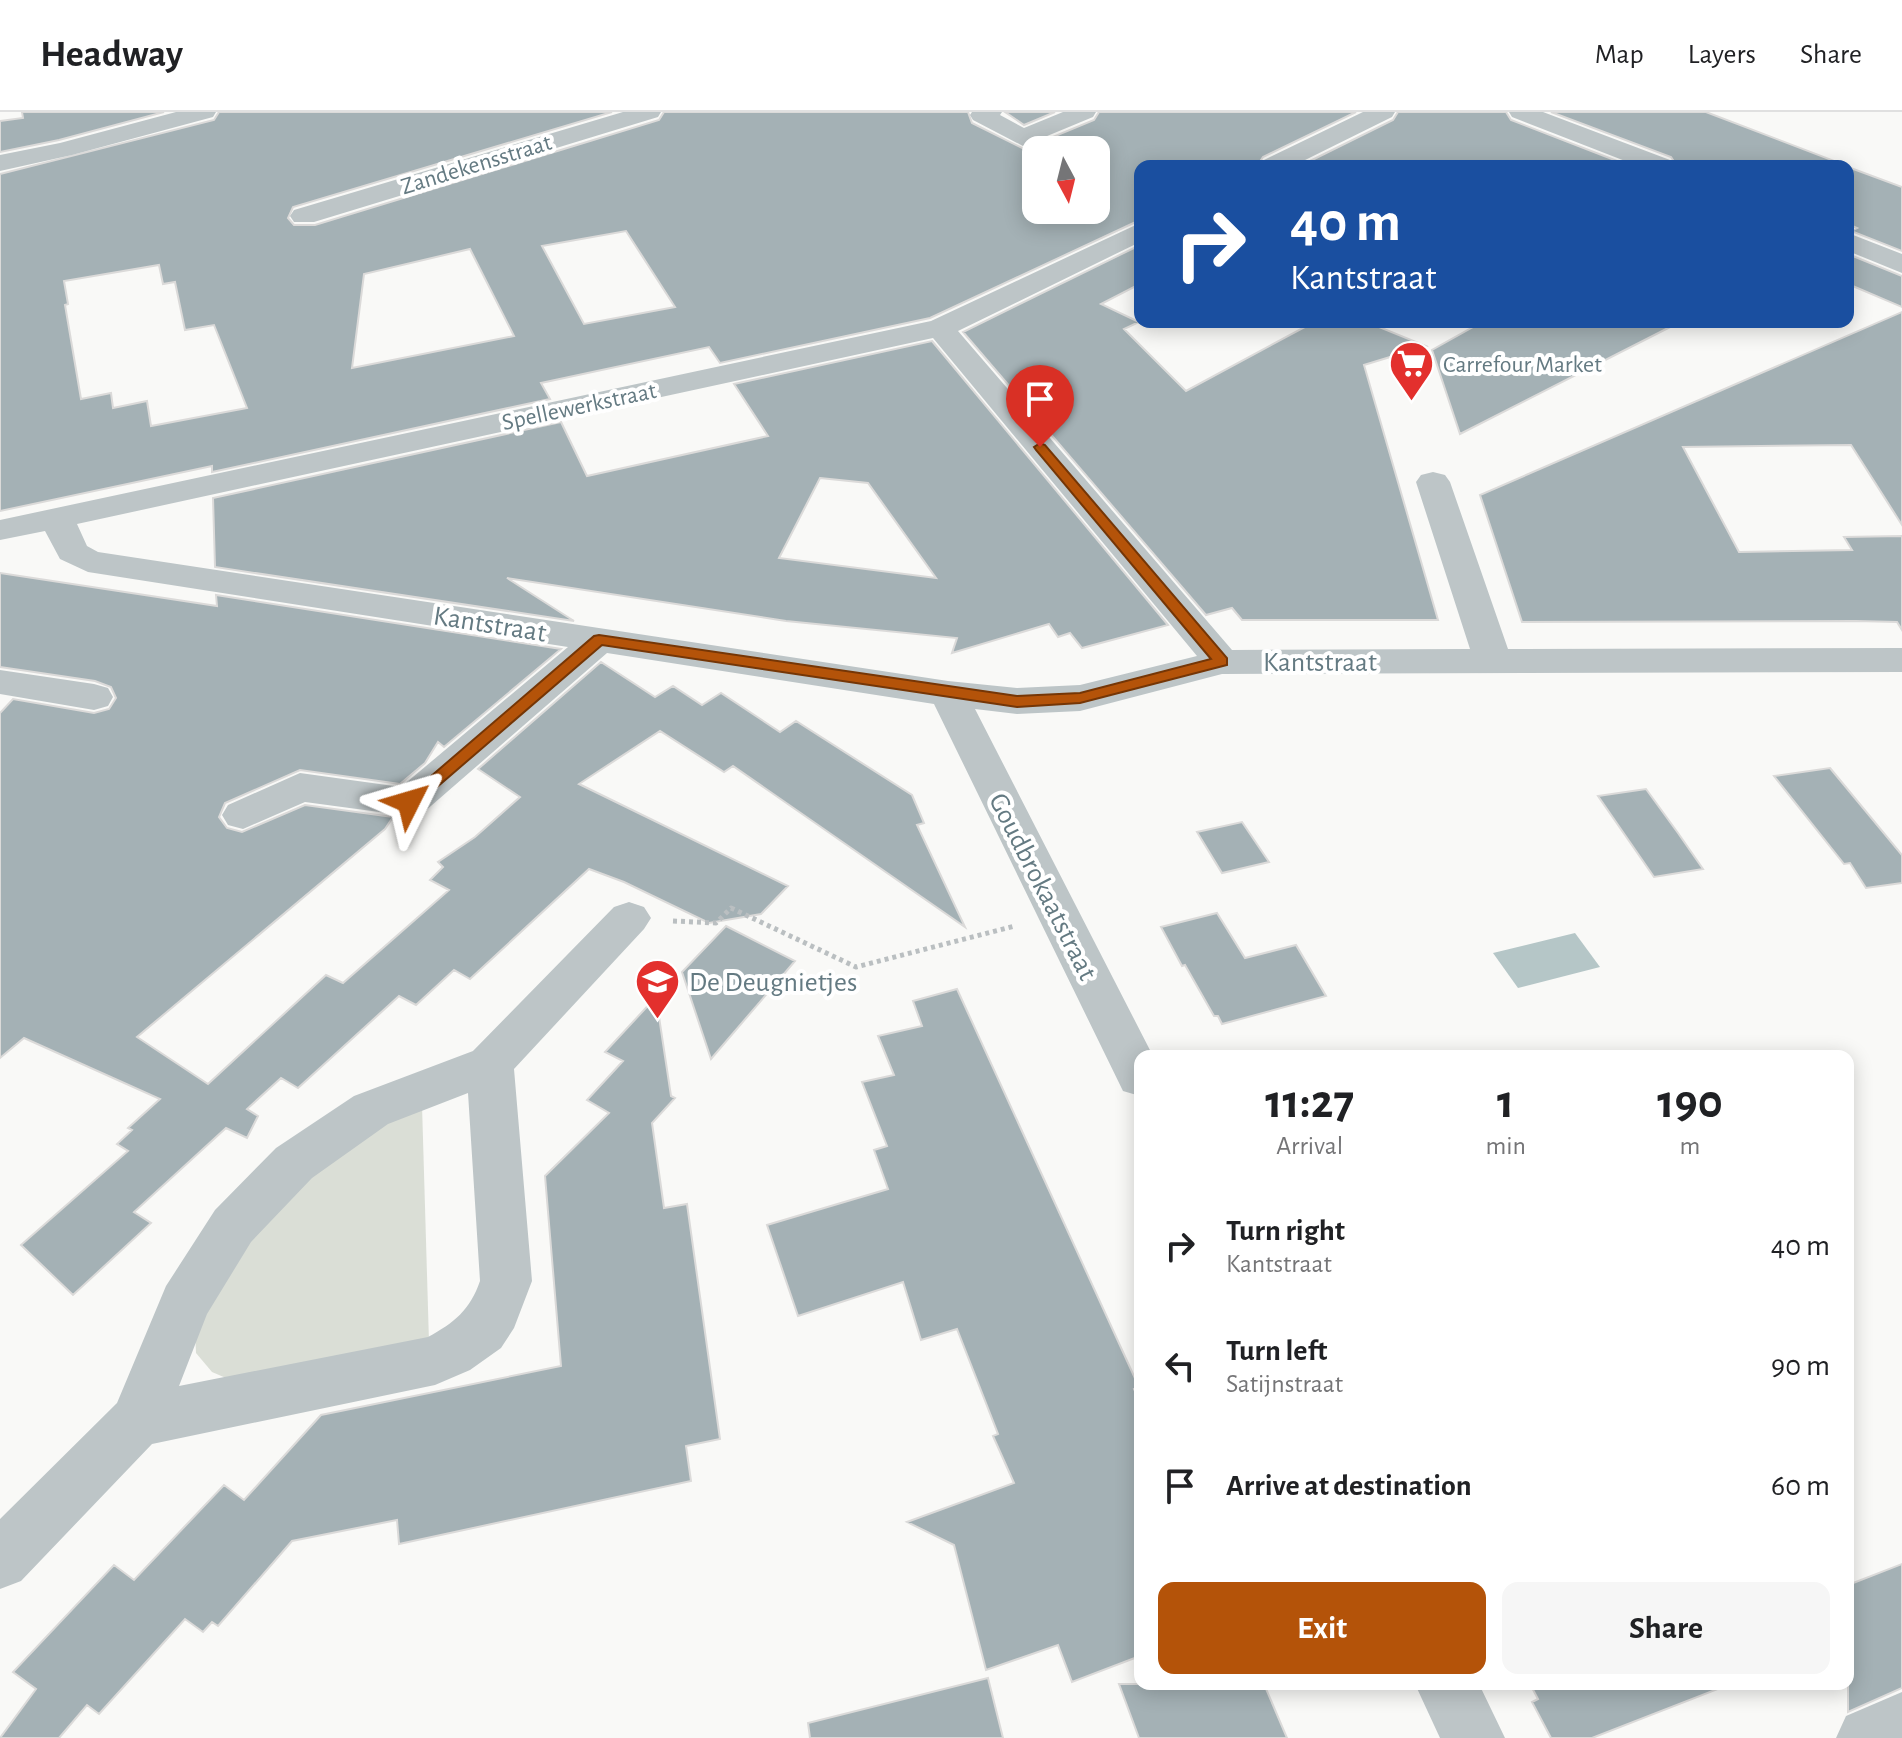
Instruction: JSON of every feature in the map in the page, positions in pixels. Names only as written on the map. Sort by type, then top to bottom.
[{"type":"street","points":[[0,163],[63,150],[204,112]]},
{"type":"street","name":"Zandekensstraat","points":[[304,216],[649,112]]},
{"type":"street","points":[[990,112],[982,115],[1023,138],[1084,112]]},
{"type":"street","points":[[1285,160],[1383,112]]},
{"type":"street","points":[[1521,112],[1645,160]]},
{"type":"street","points":[[1304,151],[1327,160]]},
{"type":"street","name":"Spellewerkstraat","points":[[0,530],[940,328],[1134,234]]},
{"type":"street","points":[[1854,244],[1902,264]]},
{"type":"street","points":[[940,328],[1222,662]]},
{"type":"street","points":[[1433,482],[1493,661]]},
{"type":"street","name":"Kantstraat","points":[[57,518],[72,552],[88,561],[948,694],[1017,701],[1080,698],[1222,662],[1902,660]]},
{"type":"street","points":[[243,815],[300,787],[409,802],[599,640]]},
{"type":"street","points":[[0,682],[94,697]]},
{"type":"street","name":"Goudbrokaatstraat","points":[[948,694],[1134,1065]]},
{"type":"street","points":[[0,1560],[137,1421],[185,1303],[233,1226],[294,1163],[371,1110],[490,1064],[629,918]]},
{"type":"street","points":[[137,1421],[435,1360],[472,1342],[496,1315],[506,1281],[490,1064]]},
{"type":"street","points":[[1449,1690],[1473,1738]]},
{"type":"street","points":[[1868,1738],[1902,1723]]},
{"type":"path","points":[[629,918],[716,923],[731,908],[856,967],[1058,915]]},
{"type":"shaded area","points":[[1575,933],[1600,967],[1518,988],[1493,953]]},
{"type":"shaded area","points":[[422,1105],[429,1342],[233,1381],[212,1372],[196,1353],[195,1329],[250,1234],[306,1176],[370,1129]]},
{"type":"building","points":[[22,112],[164,112],[0,152],[0,121],[23,118]]},
{"type":"building","points":[[219,112],[612,112],[293,207],[288,218],[294,225],[315,225],[659,120],[664,112],[968,112],[972,123],[1022,148],[1022,224],[1110,224],[1110,136],[1055,136],[1094,120],[1099,112],[1356,112],[1261,160],[1134,160],[1134,223],[930,318],[720,363],[709,347],[541,383],[550,399],[212,472],[212,466],[0,511],[0,174],[214,120]],"holes":[[[626,231],[675,307],[584,324],[542,246]],[[470,249],[514,336],[352,368],[364,274]],[[159,265],[163,284],[175,282],[185,330],[214,325],[247,408],[151,426],[147,401],[113,408],[111,393],[81,399],[65,305],[68,304],[64,281]]]},
{"type":"building","points":[[1005,112],[1055,112],[1024,125]]},
{"type":"building","points":[[1398,112],[1506,112],[1511,120],[1614,160],[1312,160],[1393,120]]},
{"type":"building","points":[[1551,112],[1706,112],[1832,160],[1673,160]]},
{"type":"building","points":[[1854,169],[1902,187],[1902,251],[1854,232],[1857,228],[1854,227]]},
{"type":"building","points":[[1134,248],[1134,287],[1101,304],[1134,320],[1134,324],[1124,329],[1186,391],[1303,328],[1382,328],[1426,346],[1364,365],[1438,620],[1242,620],[1232,608],[1206,615],[963,332]]},
{"type":"building","points":[[1854,256],[1902,276],[1902,307],[1854,287]]},
{"type":"building","points":[[1902,312],[1902,525],[1851,445],[1683,447],[1739,552],[1852,550],[1844,537],[1902,536],[1902,630],[1897,622],[1856,621],[1522,622],[1480,495]]},
{"type":"building","points":[[1471,328],[1668,328],[1460,434],[1432,350]]},
{"type":"building","points":[[932,341],[1168,625],[1082,648],[1070,633],[1058,637],[1049,624],[952,653],[957,638],[786,621],[507,578],[574,621],[215,567],[213,498],[561,422],[587,476],[768,436],[734,384]],"holes":[[[820,478],[868,483],[936,578],[779,558]]]},
{"type":"building","points":[[0,573],[217,606],[216,595],[561,649],[444,747],[438,742],[425,763],[400,784],[300,770],[225,803],[219,817],[227,828],[242,832],[305,805],[393,817],[385,829],[137,1037],[208,1084],[326,975],[343,983],[449,890],[430,880],[443,867],[438,862],[475,837],[520,797],[478,769],[601,662],[655,697],[673,686],[702,705],[721,693],[780,732],[796,721],[912,795],[924,823],[917,825],[965,927],[733,766],[724,772],[660,731],[579,784],[788,886],[761,914],[709,923],[624,882],[589,869],[470,979],[454,970],[416,1005],[399,996],[298,1088],[281,1078],[247,1109],[258,1116],[247,1138],[226,1128],[134,1212],[151,1223],[73,1295],[21,1245],[128,1151],[117,1144],[132,1130],[128,1128],[160,1099],[24,1038],[0,1058],[0,713],[13,699],[94,713],[109,709],[116,698],[111,687],[95,681],[0,667]]},
{"type":"building","points":[[1830,768],[1902,855],[1902,883],[1866,888],[1850,863],[1844,864],[1774,776]]},
{"type":"building","points":[[1646,789],[1703,869],[1654,877],[1598,796]]},
{"type":"building","points":[[1242,822],[1269,862],[1222,873],[1197,832]]},
{"type":"building","points":[[1217,913],[1245,958],[1296,945],[1326,996],[1222,1024],[1218,1016],[1214,1016],[1185,965],[1182,966],[1161,927]]},
{"type":"building","points":[[726,926],[795,961],[711,1059],[682,972]]},
{"type":"building","points":[[957,989],[1134,1376],[1134,1658],[1072,1682],[1058,1645],[986,1670],[954,1545],[907,1522],[1014,1483],[993,1436],[998,1434],[957,1329],[921,1340],[903,1282],[798,1316],[767,1225],[888,1189],[874,1150],[887,1146],[862,1082],[894,1075],[878,1036],[922,1026],[913,1001]]},
{"type":"building","points":[[656,997],[671,1096],[675,1098],[652,1123],[664,1208],[687,1204],[720,1439],[686,1446],[691,1481],[399,1544],[397,1520],[292,1541],[218,1626],[212,1622],[203,1632],[185,1619],[99,1714],[87,1705],[59,1738],[0,1738],[36,1689],[13,1672],[114,1565],[134,1580],[224,1485],[244,1500],[321,1415],[561,1366],[545,1176],[609,1113],[587,1100],[623,1061],[605,1052]]},
{"type":"building","points":[[1902,1564],[1902,1688],[1848,1712],[1848,1690],[1854,1690],[1854,1583]]},
{"type":"building","points":[[988,1678],[1003,1738],[810,1738],[808,1723]]},
{"type":"building","points":[[1119,1684],[1134,1684],[1134,1690],[1267,1690],[1287,1738],[1139,1738]]},
{"type":"building","points":[[1533,1690],[1715,1690],[1592,1738],[1551,1738],[1532,1702],[1538,1699]]},
{"type":"place","name":"Carrefour Market","points":[[1412,403]]},
{"type":"place","name":"De Deugnietjes","points":[[658,1020]]},
{"type":"route","points":[[409,802],[599,640],[948,694],[1017,701],[1080,698],[1222,662],[1040,447]]}]
